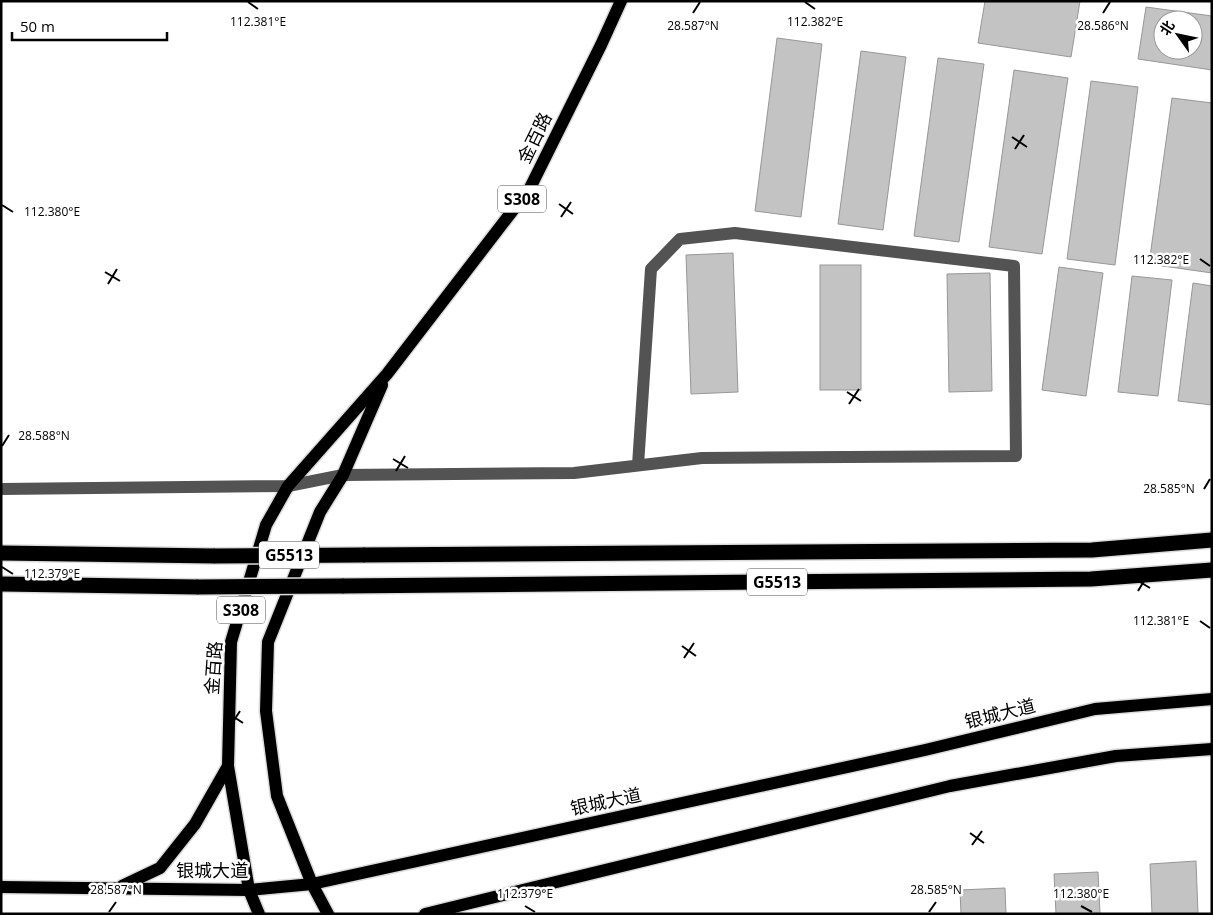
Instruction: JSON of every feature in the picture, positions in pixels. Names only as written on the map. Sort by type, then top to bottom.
[{"type":"highway","name":"G5513","points":[[1,553],[215,556],[1092,550],[1212,540]]},
{"type":"highway","name":"G5513","points":[[1,584],[198,587],[1091,579],[1212,570]]},
{"type":"main road","name":"金百路","points":[[259,914],[249,890],[228,766],[231,642],[266,525],[288,486],[387,374],[530,188],[621,1]]},
{"type":"main road","name":"金百路","points":[[328,914],[312,884],[277,796],[266,711],[268,642],[320,512],[343,475],[387,374]]},
{"type":"main road","name":"银城大道","points":[[1,887],[249,890],[312,884],[925,750],[1095,709],[1212,699]]},
{"type":"main road","points":[[425,914],[950,786],[1116,756],[1212,749]]},
{"type":"main road","points":[[118,888],[160,868],[195,824],[228,766]]},
{"type":"street","points":[[1,489],[288,486],[343,475],[574,473],[702,458],[1016,456],[1014,266],[735,233],[680,239],[651,269],[638,465]]},
{"type":"building","points":[[985,1],[1080,1],[1071,57],[978,43]]},
{"type":"building","points":[[1146,7],[1168,10],[1153,10],[1153,60],[1203,60],[1203,15],[1212,16],[1212,70],[1138,59]]},
{"type":"building","points":[[777,38],[822,44],[801,217],[755,211]]},
{"type":"building","points":[[861,51],[906,57],[883,230],[838,224]]},
{"type":"building","points":[[938,58],[984,64],[959,242],[914,236]]},
{"type":"building","points":[[1014,70],[1068,78],[1042,254],[989,247]]},
{"type":"building","points":[[1091,81],[1138,87],[1115,265],[1067,259]]},
{"type":"building","points":[[1172,98],[1212,103],[1212,273],[1149,264]]},
{"type":"building","points":[[733,253],[738,392],[691,394],[686,255]]},
{"type":"building","points":[[820,265],[861,265],[861,390],[820,390]]},
{"type":"building","points":[[1059,267],[1103,273],[1086,396],[1042,390]]},
{"type":"building","points":[[990,273],[992,391],[949,392],[947,274]]},
{"type":"building","points":[[1132,276],[1172,280],[1158,396],[1118,392]]},
{"type":"building","points":[[1193,283],[1212,286],[1212,405],[1178,401]]},
{"type":"building","points":[[1196,861],[1198,914],[1152,914],[1150,864]]},
{"type":"building","points":[[1098,872],[1100,914],[1056,914],[1054,874]]},
{"type":"building","points":[[1005,888],[1006,914],[961,914],[960,890]]}]
